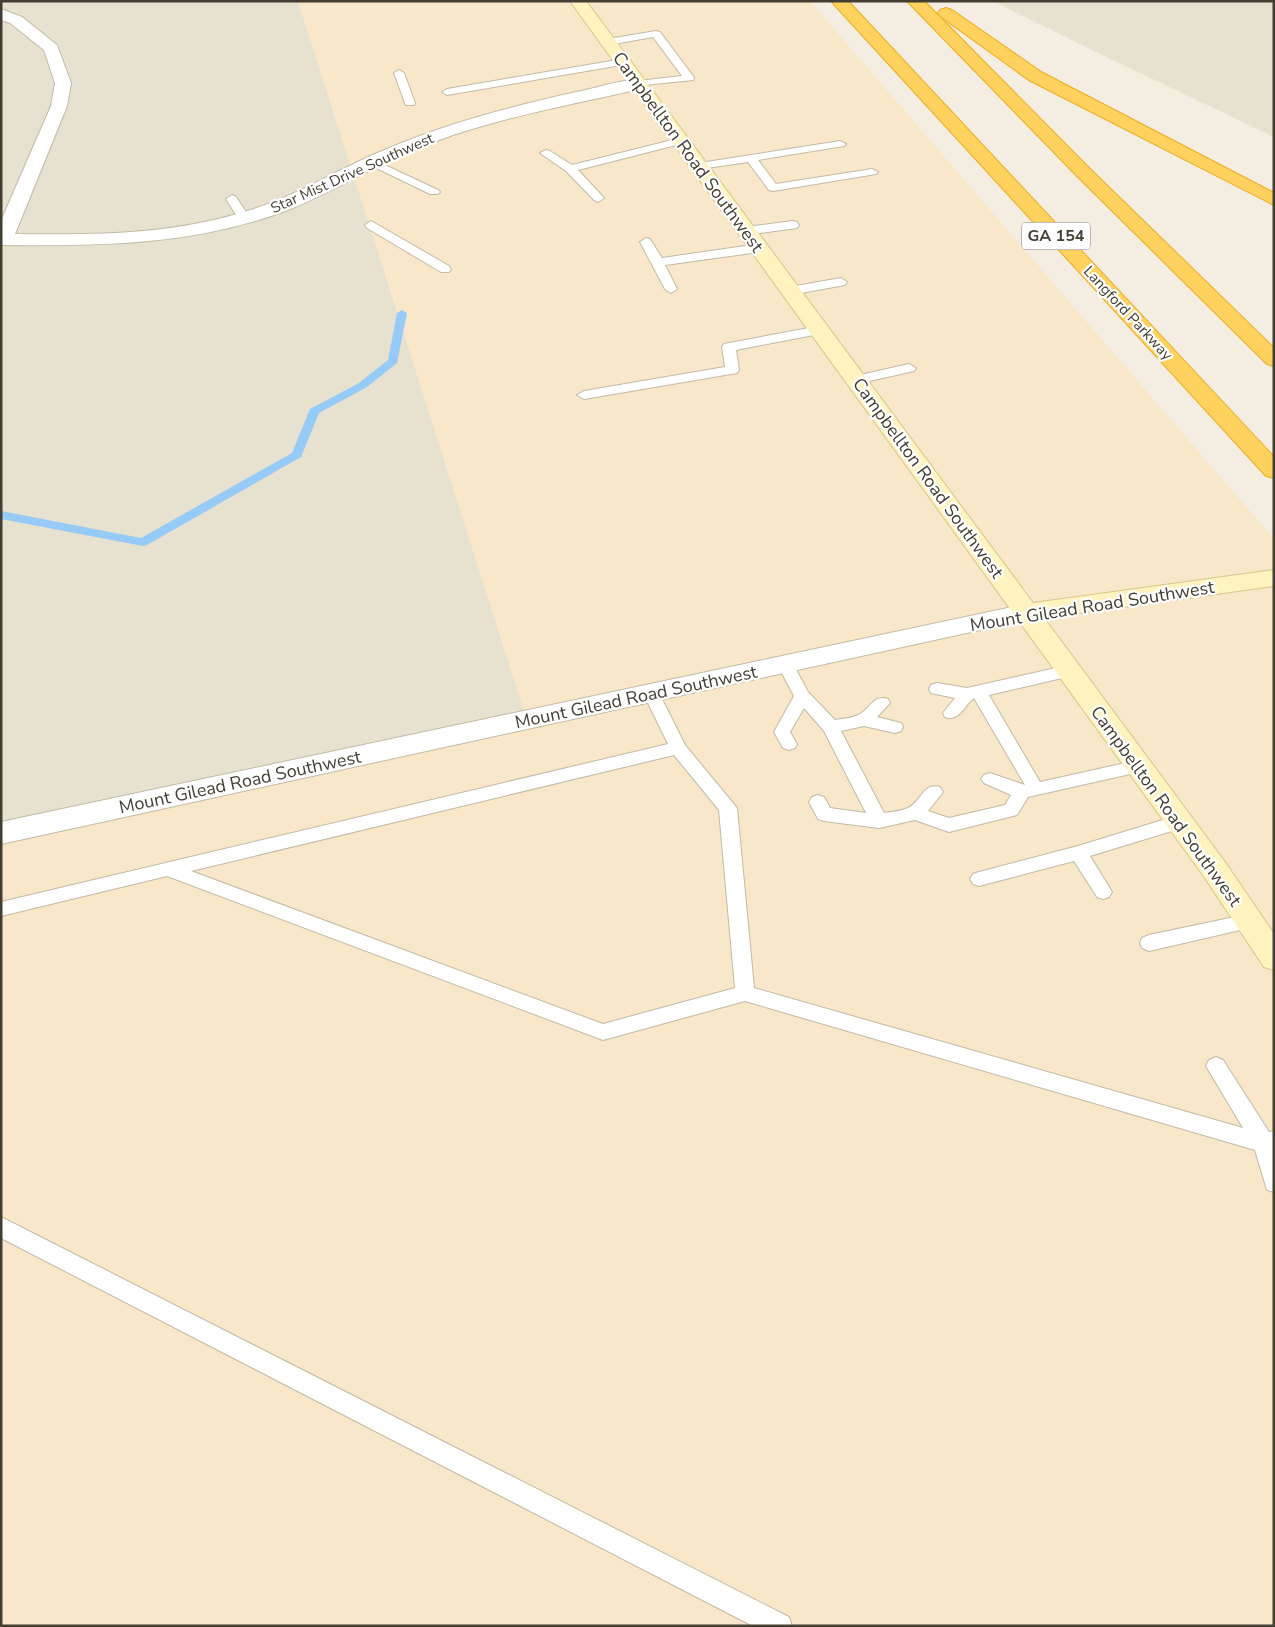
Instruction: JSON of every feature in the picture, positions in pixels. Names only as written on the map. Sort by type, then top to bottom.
[{"type":"highway","name":"Langford Parkway","points":[[839,1],[1274,471]]},
{"type":"highway","points":[[915,1],[1083,172],[1274,360]]},
{"type":"highway","points":[[930,1],[1035,76],[1274,200]]},
{"type":"main road","name":"Campbellton Road Southwest","points":[[578,1],[1139,766],[1274,958]]},
{"type":"main road","name":"Mount Gilead Road Southwest","points":[[1026,612],[1274,578]]},
{"type":"street","points":[[1,14],[16,20],[51,48],[63,83],[59,106],[2,240]]},
{"type":"street","name":"Star Mist Drive Southwest","points":[[2,240],[134,238],[183,232],[244,218],[294,201],[372,162],[456,128],[527,107],[638,84]]},
{"type":"street","name":"Mount Gilead Road Southwest","points":[[1,834],[1026,612]]},
{"type":"lane","points":[[608,42],[656,34],[688,78],[638,84]]},
{"type":"lane","points":[[447,92],[623,62]]},
{"type":"lane","points":[[399,73],[410,103]]},
{"type":"lane","points":[[570,170],[680,141]]},
{"type":"lane","points":[[700,166],[840,144]]},
{"type":"lane","points":[[546,153],[570,170],[598,198]]},
{"type":"lane","points":[[751,158],[773,188],[872,172]]},
{"type":"lane","points":[[372,162],[434,192]]},
{"type":"lane","points":[[232,199],[244,218]]},
{"type":"lane","points":[[371,225],[445,269]]},
{"type":"lane","points":[[746,231],[793,225]]},
{"type":"lane","points":[[646,242],[671,289]]},
{"type":"lane","points":[[658,262],[759,248]]},
{"type":"lane","points":[[790,291],[841,282]]},
{"type":"lane","points":[[584,395],[732,370],[729,347],[819,330]]},
{"type":"lane","points":[[856,380],[909,368]]},
{"type":"lane","points":[[785,664],[802,696],[831,727],[879,821]]},
{"type":"lane","points":[[937,689],[972,692],[1069,671]]},
{"type":"lane","points":[[951,713],[972,692]]},
{"type":"lane","points":[[972,692],[1029,790]]},
{"type":"lane","points":[[651,693],[678,748],[728,808],[745,993]]},
{"type":"lane","points":[[789,744],[782,732],[802,696]]},
{"type":"lane","points":[[864,720],[882,703]]},
{"type":"lane","points":[[831,727],[864,720],[895,727]]},
{"type":"lane","points":[[1,909],[678,748]]},
{"type":"lane","points":[[990,779],[1029,790],[1139,766]]},
{"type":"lane","points":[[818,802],[824,814],[879,821],[915,813],[949,825],[1011,810],[1029,790]]},
{"type":"lane","points":[[915,813],[934,792]]},
{"type":"lane","points":[[980,879],[1078,853],[1179,822]]},
{"type":"lane","points":[[1078,853],[1103,892]]},
{"type":"lane","points":[[167,870],[603,1032],[745,993],[1269,1142]]},
{"type":"lane","points":[[1149,943],[1249,921]]},
{"type":"lane","points":[[1216,1066],[1269,1142],[1274,1183]]},
{"type":"lane","points":[[1,1227],[780,1626]]},
{"type":"shaded area","points":[[1,1],[298,1],[528,721],[1,840]]},
{"type":"shaded area","points":[[298,1],[810,1],[1274,539],[1274,1626],[1,1626],[1,840],[527,721]]},
{"type":"shaded area","points":[[993,1],[1274,1],[1274,137],[1098,53]]},
{"type":"waterway","points":[[1,515],[143,542],[297,455],[314,411],[363,385],[393,361],[402,313]]}]
